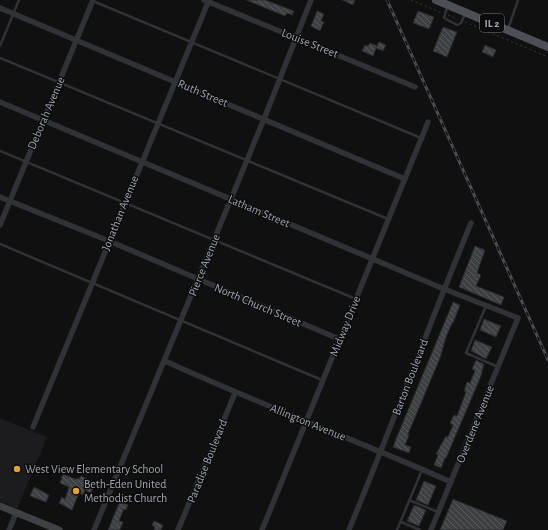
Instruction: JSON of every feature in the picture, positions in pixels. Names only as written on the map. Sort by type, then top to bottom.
[{"type":"main road","name":"IL 2","points":[[443,2],[548,47]]},
{"type":"street","name":"Deborah Avenue","points":[[0,225],[77,40],[92,0]]},
{"type":"street","name":"Pierce Avenue","points":[[94,530],[165,361],[311,0]]},
{"type":"street","name":"Louise Street","points":[[207,1],[415,87]]},
{"type":"street","name":"Jonathan Avenue","points":[[33,427],[141,161],[192,42],[207,1]]},
{"type":"street","name":"Ruth Street","points":[[0,8],[405,179]]},
{"type":"street","name":"Latham Street","points":[[0,102],[231,198],[372,259],[518,318]]},
{"type":"street","name":"Midway Drive","points":[[262,530],[428,122]]},
{"type":"street","name":"North Church Street","points":[[0,197],[109,241],[339,339]]},
{"type":"street","name":"Barton Boulevard","points":[[349,530],[382,451],[471,223]]},
{"type":"street","name":"Overdene Avenue","points":[[431,530],[518,318]]},
{"type":"street","name":"Allington Avenue","points":[[165,361],[235,393],[305,422],[382,451],[451,482]]},
{"type":"street","name":"Paradise Boulevard","points":[[178,530],[235,393]]},
{"type":"street","points":[[0,506],[59,530]]},
{"type":"street","points":[[9,530],[16,513]]},
{"type":"lane","points":[[0,46],[19,0]]},
{"type":"lane","points":[[92,0],[421,138]]},
{"type":"lane","points":[[507,30],[518,0]]},
{"type":"lane","points":[[443,2],[445,20],[459,25],[465,12]]},
{"type":"lane","points":[[0,58],[389,219]]},
{"type":"lane","points":[[0,151],[356,298]]},
{"type":"lane","points":[[0,244],[323,380]]},
{"type":"lane","points":[[486,306],[466,353],[498,367]]},
{"type":"lane","points":[[397,530],[422,469]]},
{"type":"lane","points":[[410,500],[438,512]]},
{"type":"lane","points":[[401,522],[420,530]]},
{"type":"path","points":[[411,0],[548,57]]},
{"type":"shaded area","name":"West View Elementary School","points":[[0,418],[47,437],[17,509],[0,501]]},
{"type":"building","points":[[246,0],[265,0],[294,11],[292,15],[287,13],[285,16]]},
{"type":"building","points":[[342,0],[355,0],[353,5]]},
{"type":"building","points":[[317,11],[324,14],[321,21],[324,22],[320,31],[311,26]]},
{"type":"building","points":[[418,11],[434,17],[429,29],[413,23]]},
{"type":"building","points":[[443,27],[457,32],[447,57],[433,51]]},
{"type":"building","points":[[379,42],[386,45],[383,51],[376,48]]},
{"type":"building","points":[[370,43],[377,46],[373,56],[362,51],[365,45],[368,46]]},
{"type":"building","points":[[485,45],[496,50],[493,57],[482,52]]},
{"type":"building","points":[[475,246],[485,250],[477,273],[481,275],[476,286],[504,297],[501,305],[459,287]]},
{"type":"building","points":[[453,302],[460,305],[446,337],[440,358],[408,434],[409,435],[405,445],[411,447],[409,453],[393,447]]},
{"type":"building","points":[[484,319],[501,326],[496,337],[480,330]]},
{"type":"building","points":[[475,340],[492,347],[486,359],[471,351]]},
{"type":"building","points":[[476,360],[484,364],[481,376],[441,468],[434,465],[438,455],[436,454],[446,436],[448,437],[453,425],[450,423],[454,415],[457,416],[466,392],[464,391],[467,382],[470,383],[475,371],[472,369]]},
{"type":"building","name":"Beth-Eden United Methodist Church","points":[[63,474],[75,479],[79,479],[81,476],[88,479],[86,483],[94,486],[91,493],[85,490],[83,495],[79,493],[72,510],[59,503],[62,497],[65,499],[69,487],[60,483]]},
{"type":"building","points":[[424,481],[436,486],[428,505],[416,500]]},
{"type":"building","points":[[34,487],[49,495],[46,502],[30,496]]},
{"type":"building","points":[[453,499],[507,521],[503,530],[440,530]]},
{"type":"building","points":[[120,501],[128,505],[126,510],[124,509],[119,521],[123,522],[120,530],[108,530]]},
{"type":"building","points":[[414,505],[426,510],[419,526],[407,521]]},
{"type":"building","points":[[154,521],[163,525],[161,530],[154,530],[155,527],[152,525]]},
{"type":"railway","points":[[387,0],[548,360]]},
{"type":"place","name":"West View Elementary School","points":[[17,469]]},
{"type":"place","name":"Beth-Eden United Methodist Church","points":[[76,491]]}]
